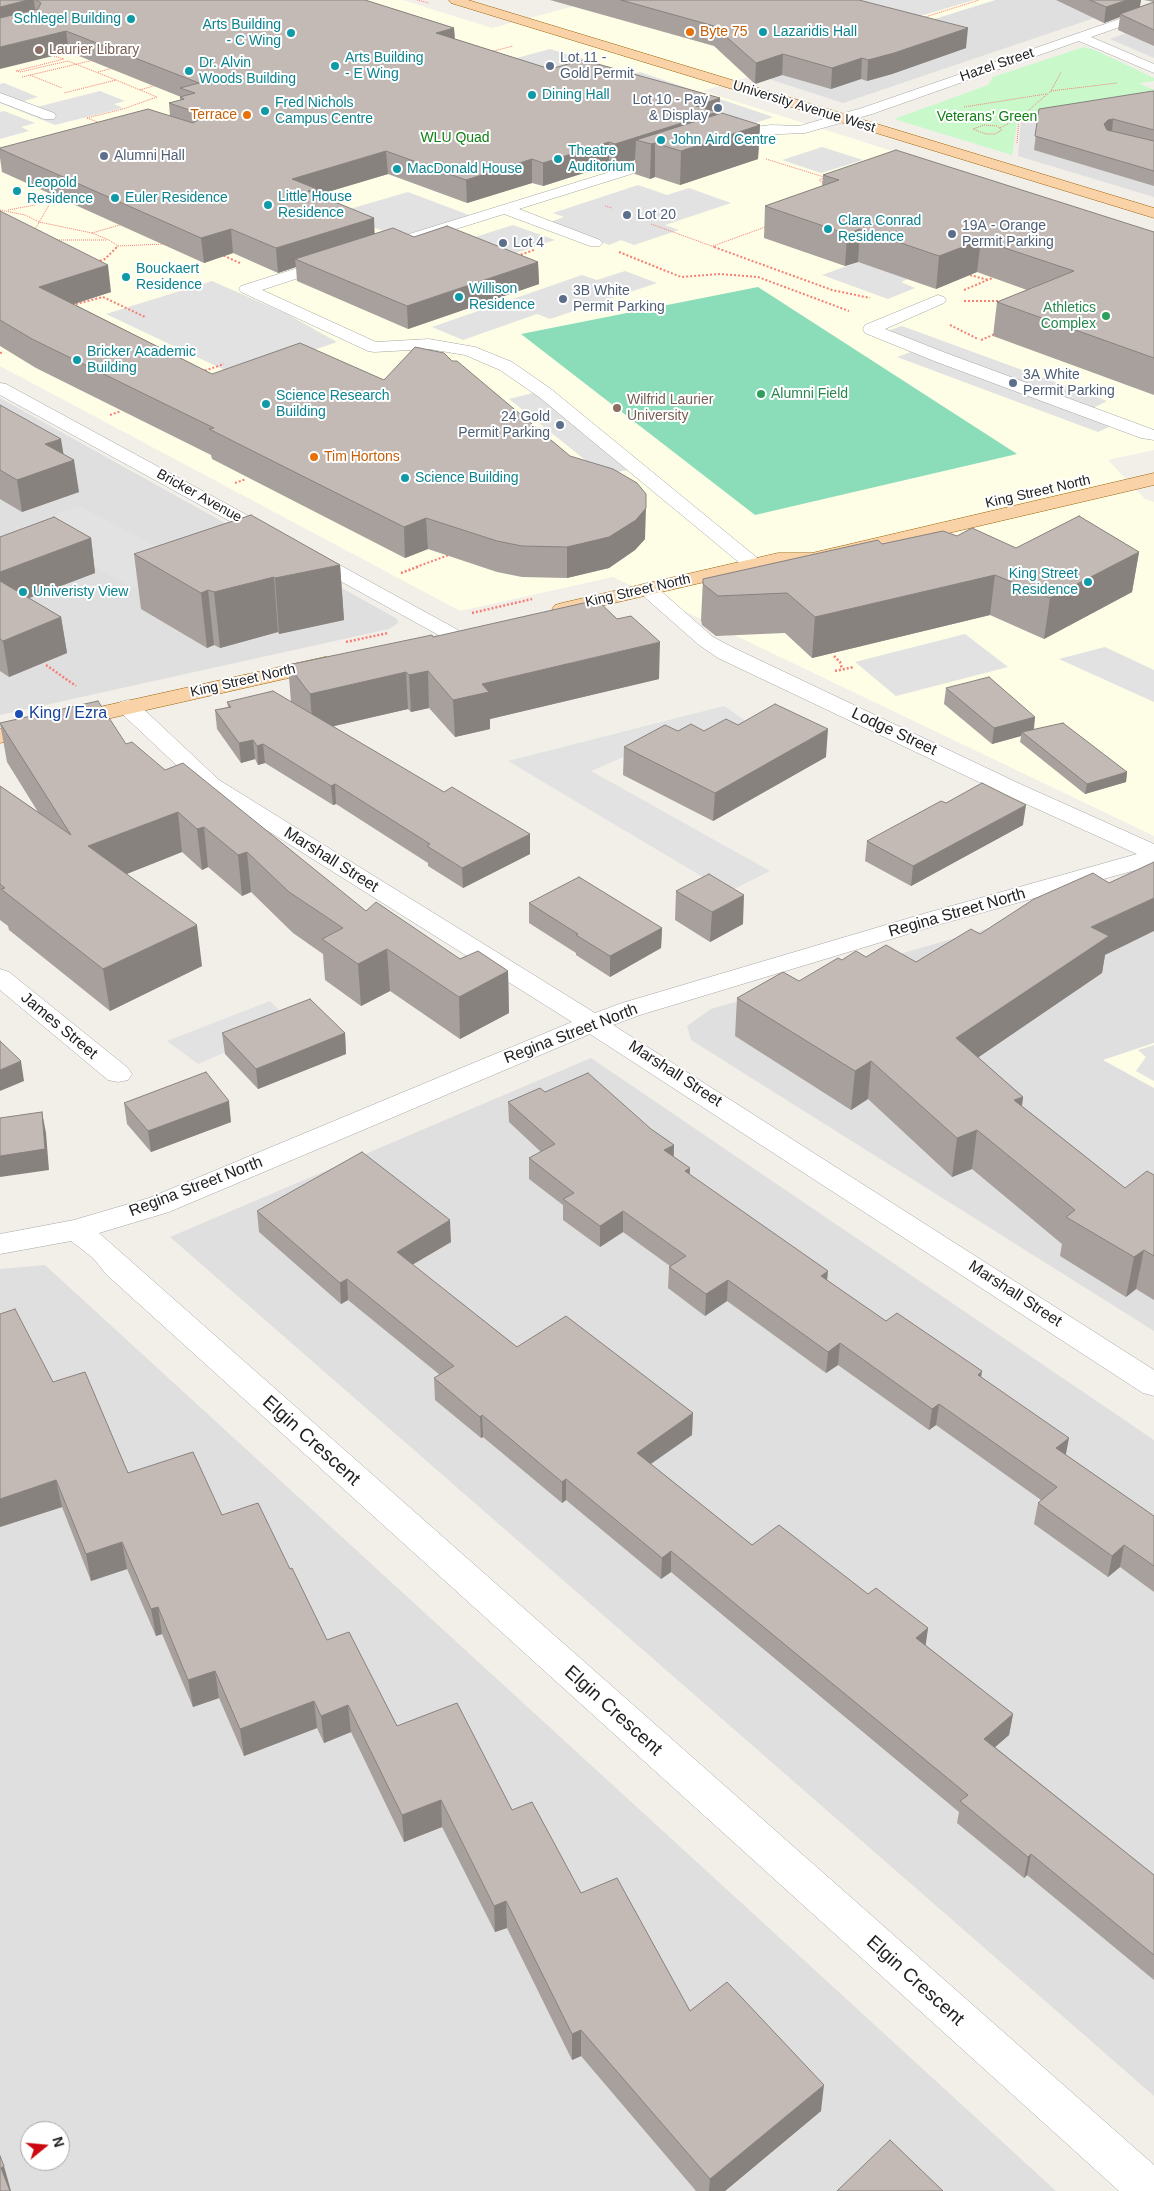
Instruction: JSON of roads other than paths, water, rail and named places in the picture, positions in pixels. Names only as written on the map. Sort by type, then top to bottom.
[{"type":"main road","name":"University Avenue West","points":[[454,0],[1154,213]]},
{"type":"main road","name":"King Street North","points":[[778,559],[800,547],[1154,465]]},
{"type":"main road","name":"King Street North","points":[[545,613],[778,559],[812,559],[1154,479]]},
{"type":"main road","points":[[422,641],[460,632]]},
{"type":"main road","name":"King Street North","points":[[0,736],[345,658]]},
{"type":"street","points":[[1140,5],[1154,10]]},
{"type":"street","name":"Hazel Street","points":[[712,144],[754,131],[771,129],[800,130],[867,111],[1154,10]]},
{"type":"street","points":[[1079,37],[1154,69]]},
{"type":"street","points":[[0,97],[48,116]]},
{"type":"street","points":[[399,241],[685,153]]},
{"type":"street","points":[[504,209],[596,243]]},
{"type":"street","points":[[345,258],[246,289],[374,347],[429,344],[469,351],[506,366],[545,393],[754,565]]},
{"type":"street","points":[[938,300],[872,329],[1152,439]]},
{"type":"street","name":"Bricker Avenue","points":[[0,388],[366,587],[460,632]]},
{"type":"street","name":"Lodge Street","points":[[648,589],[706,641],[726,653],[1019,792],[1154,853]]},
{"type":"street","name":"Marshall Street","points":[[128,707],[211,786],[624,1042],[1154,1385]]},
{"type":"street","name":"Regina Street North","points":[[0,1244],[76,1230],[159,1205],[591,1023],[631,1009],[932,919],[1154,857]]},
{"type":"street","name":"James Street","points":[[0,977],[118,1074]]},
{"type":"street","name":"Elgin Crescent","points":[[76,1230],[102,1251],[125,1274],[1151,2191]]},
{"type":"place","name":"Schlegel Building","points":[[131,19]]},
{"type":"place","name":"Byte 75","points":[[690,32]]},
{"type":"place","name":"Lazaridis Hall","points":[[763,32]]},
{"type":"place","name":"Arts Building - C Wing","points":[[291,33]]},
{"type":"place","name":"Laurier Library","points":[[39,50]]},
{"type":"place","name":"Arts Building - E Wing","points":[[335,66]]},
{"type":"place","name":"Lot 11 - Gold Permit","points":[[550,66]]},
{"type":"place","name":"Dr. Alvin Woods Building","points":[[189,71]]},
{"type":"place","name":"Dining Hall","points":[[532,95]]},
{"type":"place","name":"Lot 10 - Pay & Display","points":[[718,108]]},
{"type":"place","name":"Fred Nichols Campus Centre","points":[[265,111]]},
{"type":"place","name":"Terrace","points":[[247,115]]},
{"type":"place","name":"John Aird Centre","points":[[661,140]]},
{"type":"place","name":"Alumni Hall","points":[[104,156]]},
{"type":"place","name":"Theatre Auditorium","points":[[558,159]]},
{"type":"place","name":"MacDonald House","points":[[397,169]]},
{"type":"place","name":"Leopold Residence","points":[[17,191]]},
{"type":"place","name":"Euler Residence","points":[[115,198]]},
{"type":"place","name":"Little House Residence","points":[[268,205]]},
{"type":"place","name":"Lot 20","points":[[627,215]]},
{"type":"place","name":"Clara Conrad Residence","points":[[828,229]]},
{"type":"place","name":"19A - Orange Permit Parking","points":[[952,234]]},
{"type":"place","name":"Lot 4","points":[[503,243]]},
{"type":"place","name":"Bouckaert Residence","points":[[126,277]]},
{"type":"place","name":"Willison Residence","points":[[459,297]]},
{"type":"place","name":"3B White Permit Parking","points":[[563,299]]},
{"type":"place","name":"Athletics Complex","points":[[1106,316]]},
{"type":"place","name":"Bricker Academic Building","points":[[77,360]]},
{"type":"place","name":"3A White Permit Parking","points":[[1013,383]]},
{"type":"place","name":"Alumni Field","points":[[761,394]]},
{"type":"place","name":"Science Research Building","points":[[266,404]]},
{"type":"place","name":"Wilfrid Laurier University","points":[[617,408]]},
{"type":"place","name":"24 Gold Permit Parking","points":[[560,425]]},
{"type":"place","name":"Tim Hortons","points":[[314,457]]},
{"type":"place","name":"Science Building","points":[[405,478]]},
{"type":"place","name":"King Street Residence","points":[[1088,582]]},
{"type":"place","name":"Univeristy View","points":[[23,592]]},
{"type":"place","name":"King / Ezra","points":[[19,714]]},
{"type":"park label","name":"Veterans' Green","points":[[987,117]]},
{"type":"park label","name":"WLU Quad","points":[[455,138]]}]
